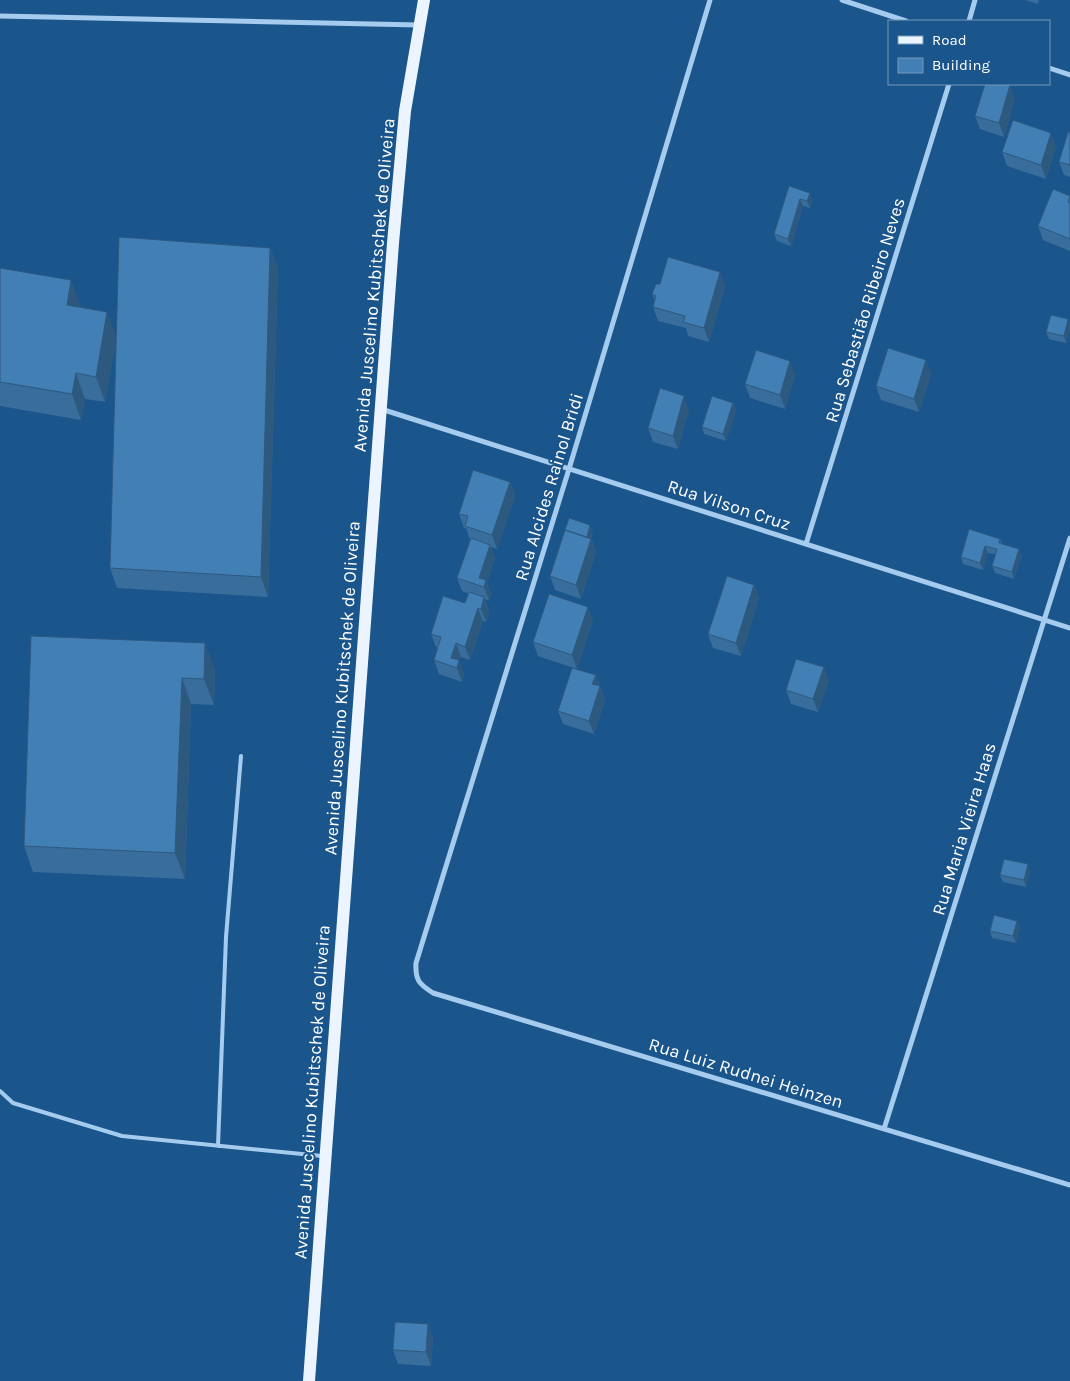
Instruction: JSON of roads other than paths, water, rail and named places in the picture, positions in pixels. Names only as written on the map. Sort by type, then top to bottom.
[{"type":"main road","name":"Avenida Juscelino Kubitschek de Oliveira","points":[[309,1381],[380,409],[405,111],[424,0]]},
{"type":"street","name":"Rua Alcides Rainol Bridi","points":[[418,981],[416,963],[569,469],[710,0]]},
{"type":"street","points":[[842,0],[903,20]]},
{"type":"street","points":[[969,20],[975,0]]},
{"type":"street","points":[[0,16],[419,25]]},
{"type":"street","points":[[1050,68],[1070,75]]},
{"type":"street","name":"Rua Sebastião Ribeiro Neves","points":[[806,544],[949,85]]},
{"type":"street","name":"Rua Vilson Cruz","points":[[380,409],[1070,628]]},
{"type":"street","name":"Rua Maria Vieira Haas","points":[[884,1129],[1070,538]]},
{"type":"street","name":"Rua Luiz Rudnei Heinzen","points":[[418,981],[433,993],[1070,1184]]},
{"type":"lane","points":[[218,1146],[226,937],[241,756]]},
{"type":"lane","points":[[0,1091],[13,1104],[122,1136],[325,1156]]}]
